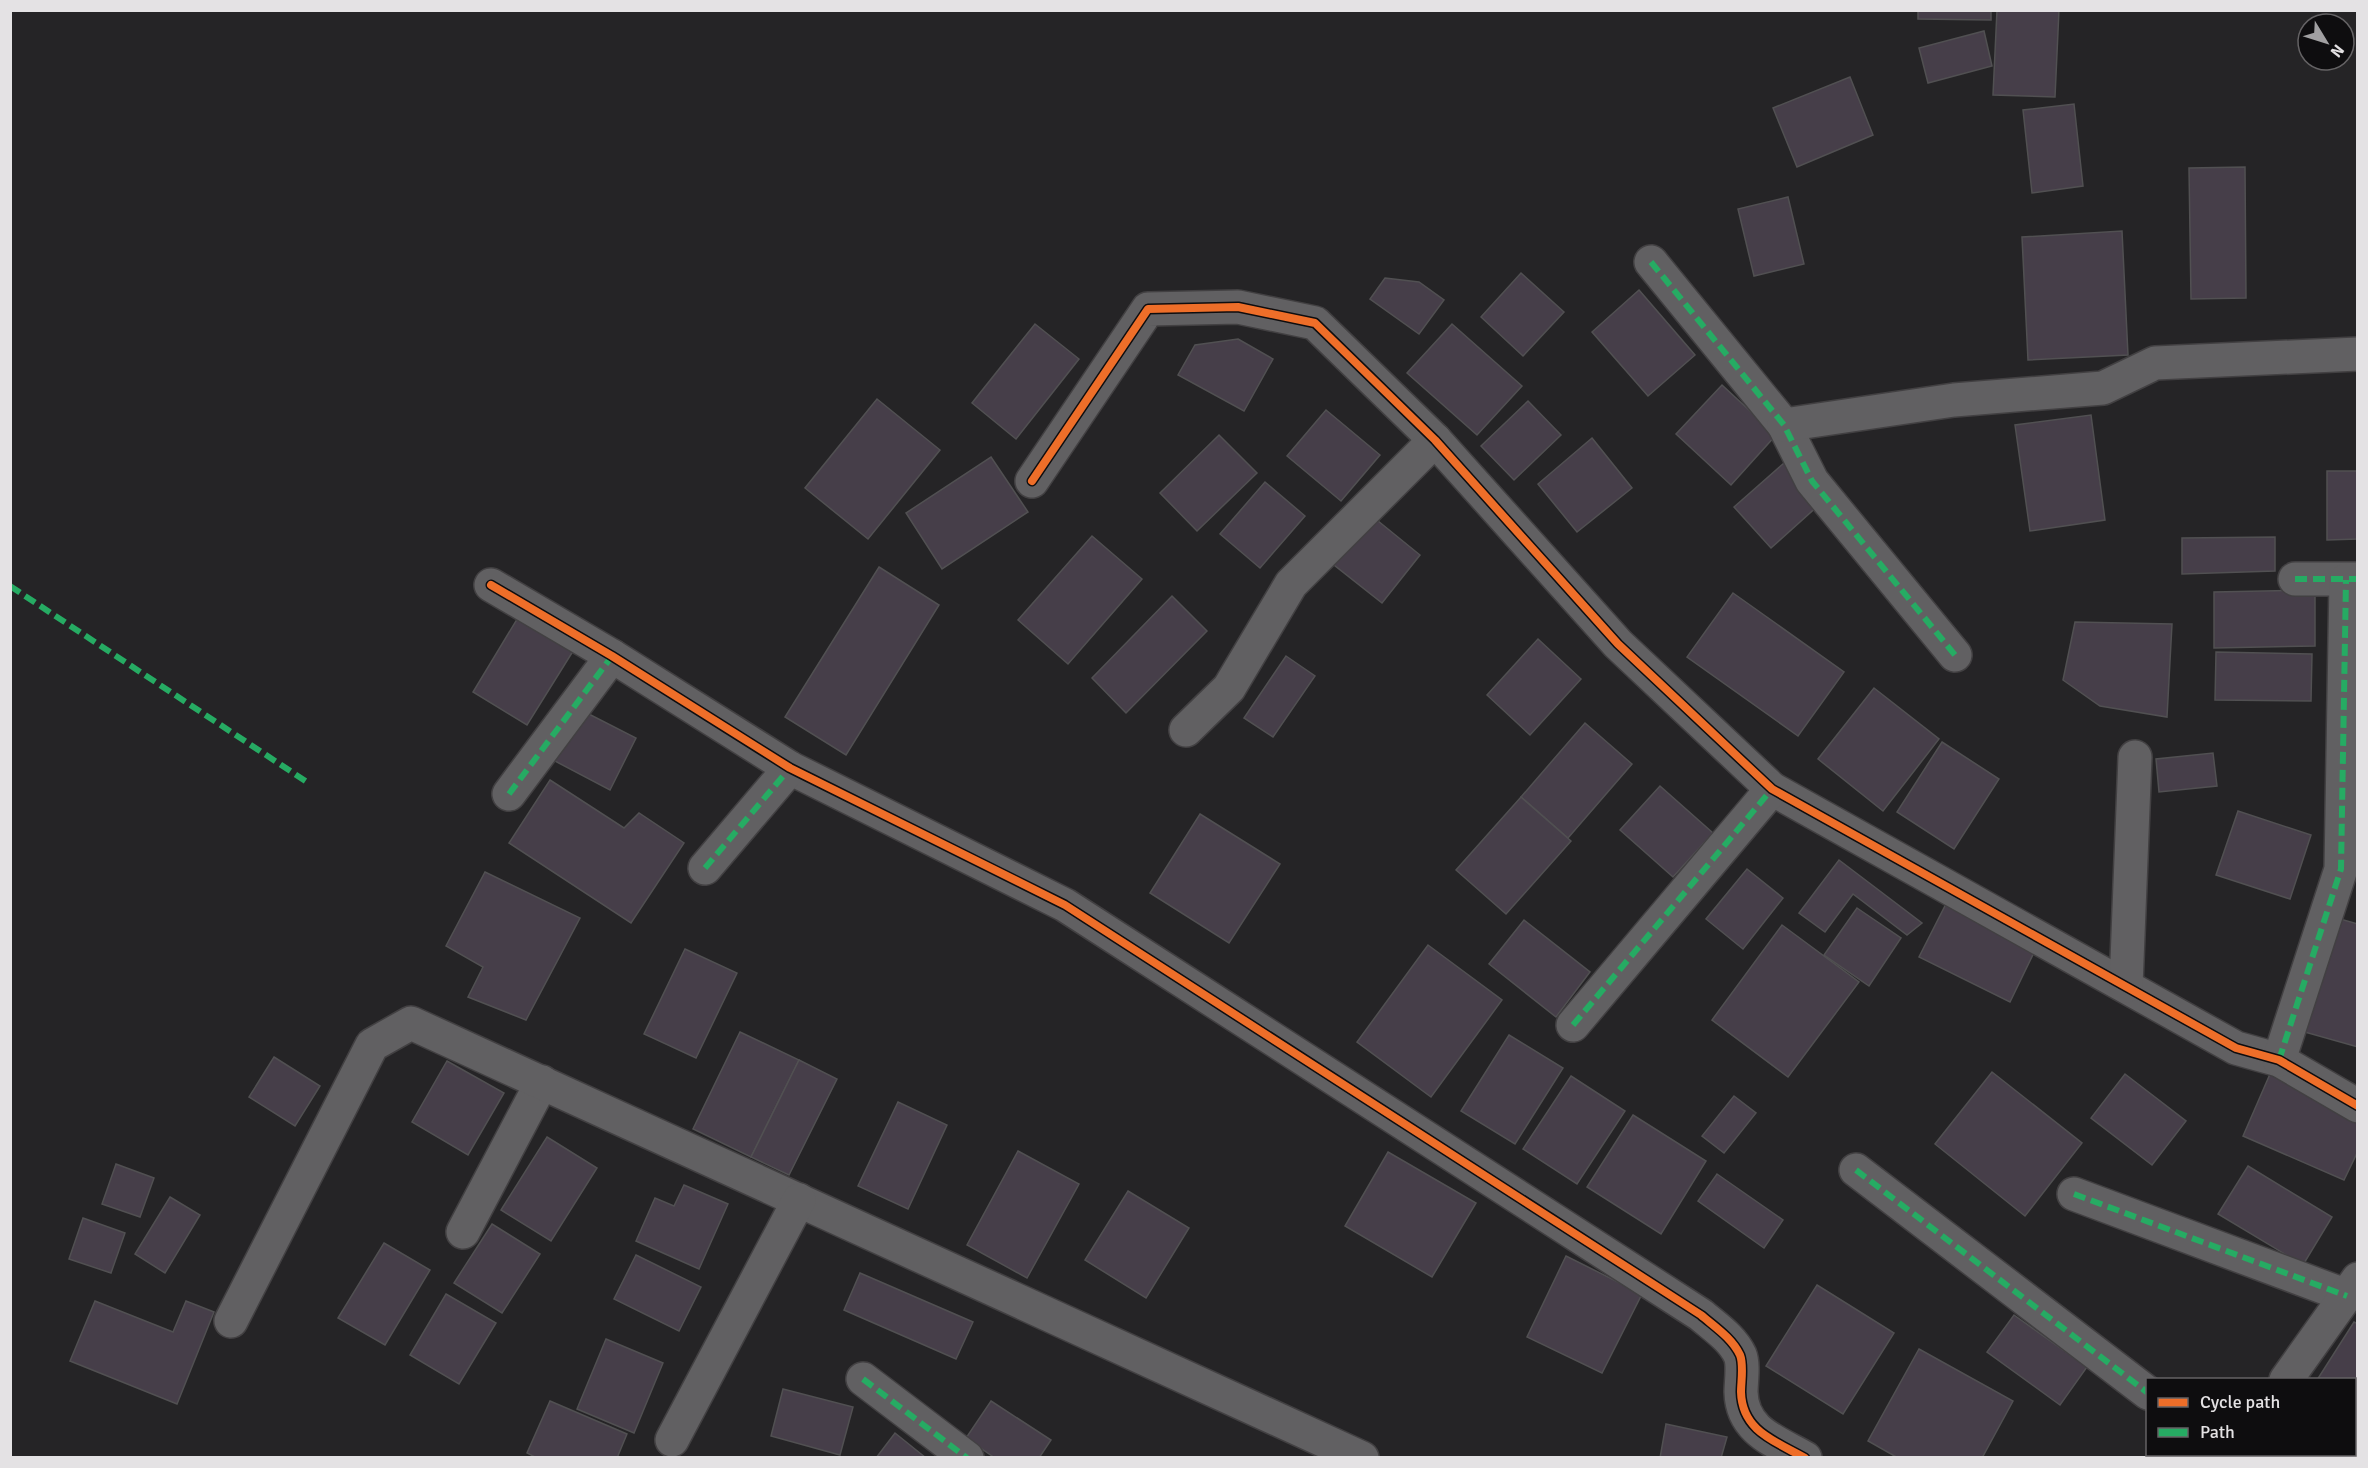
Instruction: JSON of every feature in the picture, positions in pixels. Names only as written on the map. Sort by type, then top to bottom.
[{"type":"street","points":[[1651,262],[1784,425],[1812,481],[1955,655]]},
{"type":"street","points":[[1032,481],[1148,309],[1238,307],[1315,323],[1435,440],[1618,644],[1772,789],[2236,1048],[2279,1059],[2358,1106]]},
{"type":"street","points":[[1784,425],[1954,400],[2103,388],[2155,363],[2358,354]]},
{"type":"street","points":[[1186,730],[1229,688],[1290,584],[1435,440]]},
{"type":"street","points":[[2279,1059],[2341,869],[2352,579],[2295,579]]},
{"type":"street","points":[[491,585],[612,656],[790,768],[1065,905],[1701,1315],[1731,1341],[1741,1357],[1742,1408],[1750,1424],[1768,1438],[1805,1458]]},
{"type":"street","points":[[509,794],[612,656]]},
{"type":"street","points":[[2126,986],[2135,757]]},
{"type":"street","points":[[705,868],[790,768]]},
{"type":"street","points":[[1573,1025],[1772,789]]},
{"type":"street","points":[[231,1321],[372,1045],[411,1023],[1362,1458]]},
{"type":"street","points":[[463,1232],[542,1082]]},
{"type":"street","points":[[1856,1170],[2146,1391]]},
{"type":"street","points":[[2074,1194],[2352,1287],[2287,1378]]},
{"type":"street","points":[[672,1440],[799,1200]]},
{"type":"street","points":[[862,1379],[967,1458]]},
{"type":"building","points":[[1918,10],[1991,10],[1991,20],[1918,19]]},
{"type":"building","points":[[1997,10],[2059,10],[2055,97],[1993,95]]},
{"type":"building","points":[[1984,31],[1992,66],[1928,83],[1919,48]]},
{"type":"building","points":[[1850,77],[1873,135],[1797,167],[1773,108]]},
{"type":"building","points":[[2074,104],[2083,186],[2032,193],[2023,110]]},
{"type":"building","points":[[2245,167],[2246,298],[2191,299],[2189,168]]},
{"type":"building","points":[[1788,197],[1804,264],[1754,276],[1738,209]]},
{"type":"building","points":[[2122,231],[2128,355],[2028,360],[2022,237]]},
{"type":"building","points":[[1521,273],[1564,312],[1523,356],[1481,317]]},
{"type":"building","points":[[1385,278],[1419,282],[1444,300],[1419,334],[1370,299]]},
{"type":"building","points":[[1639,290],[1695,355],[1648,396],[1592,332]]},
{"type":"building","points":[[1035,324],[1079,359],[1016,439],[972,403]]},
{"type":"building","points":[[1452,324],[1522,386],[1477,435],[1407,373]]},
{"type":"building","points":[[1238,339],[1273,359],[1244,411],[1178,375],[1195,345]]},
{"type":"building","points":[[1722,385],[1776,435],[1731,485],[1676,434]]},
{"type":"building","points":[[877,399],[940,450],[868,539],[805,488]]},
{"type":"building","points":[[1528,401],[1561,435],[1514,480],[1481,446]]},
{"type":"building","points":[[1326,410],[1380,455],[1341,501],[1287,456]]},
{"type":"building","points":[[2091,415],[2105,520],[2030,531],[2015,425]]},
{"type":"building","points":[[1219,435],[1257,473],[1197,531],[1160,493]]},
{"type":"building","points":[[1592,438],[1632,488],[1577,532],[1538,484]]},
{"type":"building","points":[[991,457],[1028,512],[942,569],[906,513]]},
{"type":"building","points":[[1784,463],[1820,504],[1771,548],[1734,507]]},
{"type":"building","points":[[2327,471],[2358,471],[2358,539],[2327,540]]},
{"type":"building","points":[[1265,482],[1305,516],[1260,568],[1220,534]]},
{"type":"building","points":[[1367,512],[1420,555],[1382,603],[1329,561]]},
{"type":"building","points":[[1092,536],[1142,579],[1068,664],[1018,620]]},
{"type":"building","points":[[2275,537],[2275,571],[2182,574],[2182,538]]},
{"type":"building","points":[[879,567],[939,605],[846,755],[785,717]]},
{"type":"building","points":[[2315,590],[2315,646],[2214,648],[2214,592]]},
{"type":"building","points":[[1733,593],[1844,672],[1798,736],[1687,657]]},
{"type":"building","points":[[1172,596],[1207,631],[1126,713],[1092,678]]},
{"type":"building","points":[[525,606],[580,640],[527,725],[473,692]]},
{"type":"building","points":[[2075,622],[2172,624],[2167,717],[2100,706],[2063,680]]},
{"type":"building","points":[[1538,639],[1581,679],[1530,735],[1487,695]]},
{"type":"building","points":[[2216,652],[2312,654],[2311,701],[2215,700]]},
{"type":"building","points":[[1286,656],[1315,676],[1273,737],[1244,718]]},
{"type":"building","points":[[1874,688],[1939,739],[1883,811],[1818,759]]},
{"type":"building","points":[[579,709],[636,738],[610,790],[553,760]]},
{"type":"building","points":[[1585,723],[1632,764],[1568,838],[1521,797]]},
{"type":"building","points":[[1942,742],[1999,779],[1954,849],[1897,812]]},
{"type":"building","points":[[2213,753],[2217,786],[2159,792],[2156,759]]},
{"type":"building","points":[[550,780],[624,828],[639,813],[684,843],[631,923],[509,843]]},
{"type":"building","points":[[1660,786],[1713,833],[1673,877],[1620,830]]},
{"type":"building","points":[[1521,797],[1571,841],[1506,914],[1456,870]]},
{"type":"building","points":[[2238,811],[2311,835],[2290,899],[2216,875]]},
{"type":"building","points":[[1200,814],[1280,864],[1229,943],[1150,893]]},
{"type":"building","points":[[1839,860],[1922,923],[1907,935],[1853,894],[1825,932],[1799,913]]},
{"type":"building","points":[[1747,869],[1783,898],[1743,949],[1706,919]]},
{"type":"building","points":[[485,872],[580,918],[526,1020],[468,997],[483,967],[446,946]]},
{"type":"building","points":[[1951,894],[2041,938],[2010,1002],[1919,957]]},
{"type":"building","points":[[1857,908],[1901,938],[1869,986],[1824,955]]},
{"type":"building","points":[[2326,915],[2358,924],[2358,1047],[2294,1029]]},
{"type":"building","points":[[1524,920],[1590,972],[1556,1017],[1489,964]]},
{"type":"building","points":[[1782,925],[1859,982],[1788,1077],[1712,1020]]},
{"type":"building","points":[[1428,945],[1502,1000],[1431,1097],[1357,1042]]},
{"type":"building","points":[[685,949],[737,973],[696,1058],[644,1034]]},
{"type":"building","points":[[740,1032],[799,1060],[751,1157],[693,1129]]},
{"type":"building","points":[[1509,1035],[1563,1068],[1515,1144],[1461,1111]]},
{"type":"building","points":[[274,1057],[320,1086],[295,1126],[249,1097]]},
{"type":"building","points":[[799,1060],[837,1079],[789,1175],[751,1157]]},
{"type":"building","points":[[447,1061],[504,1093],[468,1155],[412,1122]]},
{"type":"building","points":[[1992,1072],[2082,1143],[2025,1216],[1935,1144]]},
{"type":"building","points":[[2125,1074],[2186,1121],[2152,1165],[2091,1118]]},
{"type":"building","points":[[2270,1074],[2358,1113],[2358,1151],[2344,1180],[2243,1136]]},
{"type":"building","points":[[1571,1076],[1625,1111],[1577,1184],[1523,1149]]},
{"type":"building","points":[[1734,1096],[1756,1113],[1724,1153],[1702,1136]]},
{"type":"building","points":[[898,1102],[947,1125],[908,1209],[858,1186]]},
{"type":"building","points":[[1633,1115],[1706,1161],[1661,1234],[1587,1187]]},
{"type":"building","points":[[547,1137],[597,1168],[551,1241],[501,1210]]},
{"type":"building","points":[[1018,1151],[1079,1184],[1027,1278],[967,1245]]},
{"type":"building","points":[[1388,1152],[1476,1203],[1432,1277],[1345,1226]]},
{"type":"building","points":[[116,1164],[154,1178],[140,1217],[102,1204]]},
{"type":"building","points":[[2248,1166],[2332,1217],[2303,1265],[2218,1214]]},
{"type":"building","points":[[1717,1174],[1783,1220],[1764,1248],[1698,1201]]},
{"type":"building","points":[[684,1185],[728,1204],[699,1269],[636,1241],[655,1198],[674,1206]]},
{"type":"building","points":[[1128,1191],[1189,1228],[1146,1298],[1085,1260]]},
{"type":"building","points":[[170,1197],[200,1215],[165,1273],[135,1254]]},
{"type":"building","points":[[83,1218],[125,1233],[111,1273],[69,1259]]},
{"type":"building","points":[[492,1224],[540,1254],[502,1313],[454,1283]]},
{"type":"building","points":[[384,1243],[430,1270],[385,1345],[338,1318]]},
{"type":"building","points":[[636,1255],[701,1287],[679,1331],[614,1299]]},
{"type":"building","points":[[1566,1256],[1642,1294],[1602,1373],[1527,1337]]},
{"type":"building","points":[[860,1273],[973,1322],[956,1359],[844,1310]]},
{"type":"building","points":[[1817,1285],[1894,1333],[1843,1414],[1766,1366]]},
{"type":"building","points":[[446,1294],[496,1323],[459,1384],[410,1355]]},
{"type":"building","points":[[95,1301],[173,1332],[186,1301],[214,1312],[177,1404],[70,1361]]},
{"type":"building","points":[[2014,1315],[2087,1367],[2060,1405],[1987,1352]]},
{"type":"building","points":[[2354,1322],[2358,1324],[2358,1451],[2356,1450],[2356,1378],[2318,1378]]},
{"type":"building","points":[[606,1339],[663,1363],[634,1433],[577,1409]]},
{"type":"building","points":[[1919,1349],[2013,1401],[1982,1458],[1898,1458],[1868,1441]]},
{"type":"building","points":[[783,1389],[853,1407],[840,1455],[771,1436]]},
{"type":"building","points":[[550,1401],[627,1434],[617,1458],[537,1458],[527,1453]]},
{"type":"building","points":[[991,1401],[1051,1440],[1039,1458],[995,1458],[966,1438]]},
{"type":"building","points":[[1666,1424],[1727,1437],[1721,1458],[1660,1458]]},
{"type":"building","points":[[895,1433],[926,1458],[876,1458]]},
{"type":"building","points":[[2258,1456],[2315,1456],[2317,1458],[2256,1458]]},
{"type":"marked path","points":[[1651,262],[1784,425],[1812,481],[1955,655]]},
{"type":"marked path","points":[[2295,579],[2358,579]]},
{"type":"marked path","points":[[2279,1060],[2341,869],[2346,580]]},
{"type":"marked path","points":[[10,586],[310,784]]},
{"type":"marked path","points":[[509,794],[612,656]]},
{"type":"marked path","points":[[705,868],[790,768]]},
{"type":"marked path","points":[[1573,1025],[1772,789]]},
{"type":"marked path","points":[[1856,1170],[2146,1391]]},
{"type":"marked path","points":[[2074,1194],[2347,1296]]},
{"type":"marked path","points":[[863,1379],[967,1458]]},
{"type":"cycle path","points":[[1032,481],[1148,309],[1238,307],[1315,323],[1435,440],[1618,644],[1772,789],[2236,1048],[2279,1060],[2358,1106]]},
{"type":"cycle path","points":[[491,585],[612,656],[790,768],[1065,905],[1701,1315],[1728,1338],[1740,1355],[1743,1405],[1754,1426],[1772,1440],[1805,1458]]}]
